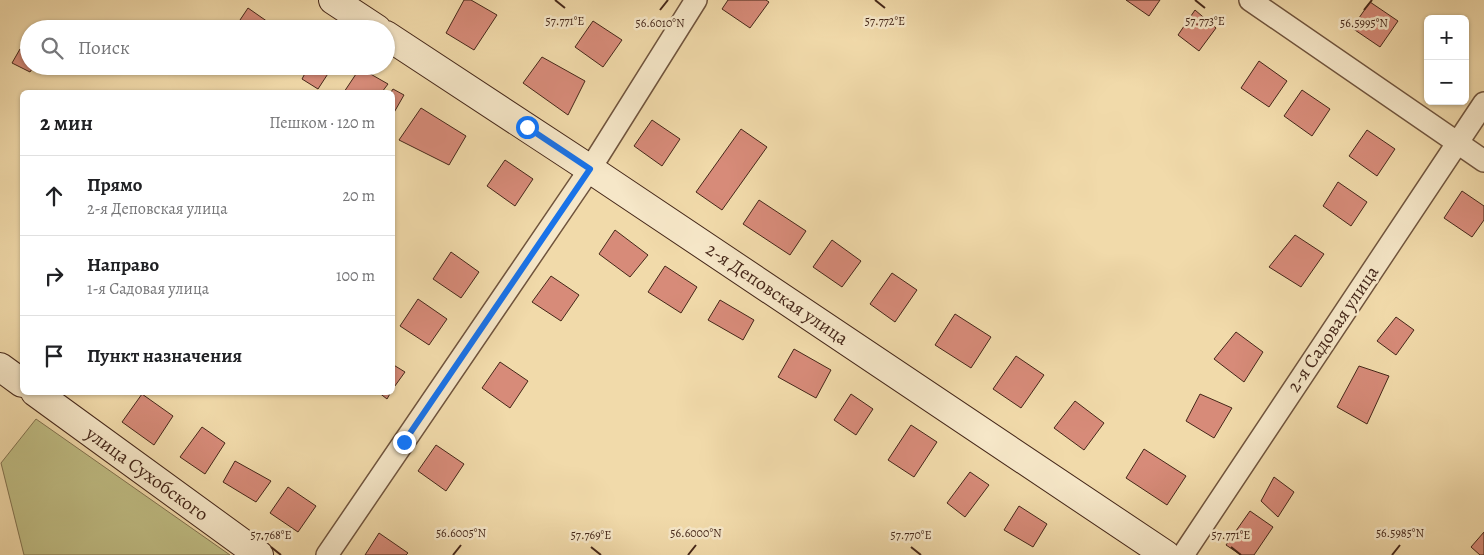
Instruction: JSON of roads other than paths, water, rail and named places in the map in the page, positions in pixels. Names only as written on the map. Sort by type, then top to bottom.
[{"type":"street","points":[[334,0],[364,20]]},
{"type":"street","points":[[327,555],[590,169],[696,0]]},
{"type":"street","points":[[1250,0],[1484,161]]},
{"type":"street","name":"2-я Деповская улица","points":[[395,41],[590,169],[1166,555]]},
{"type":"street","name":"2-я Садовая улица","points":[[1183,555],[1484,102]]},
{"type":"street","points":[[0,367],[20,382]]},
{"type":"street","name":"улица Сухобского","points":[[39,395],[259,555]]}]
